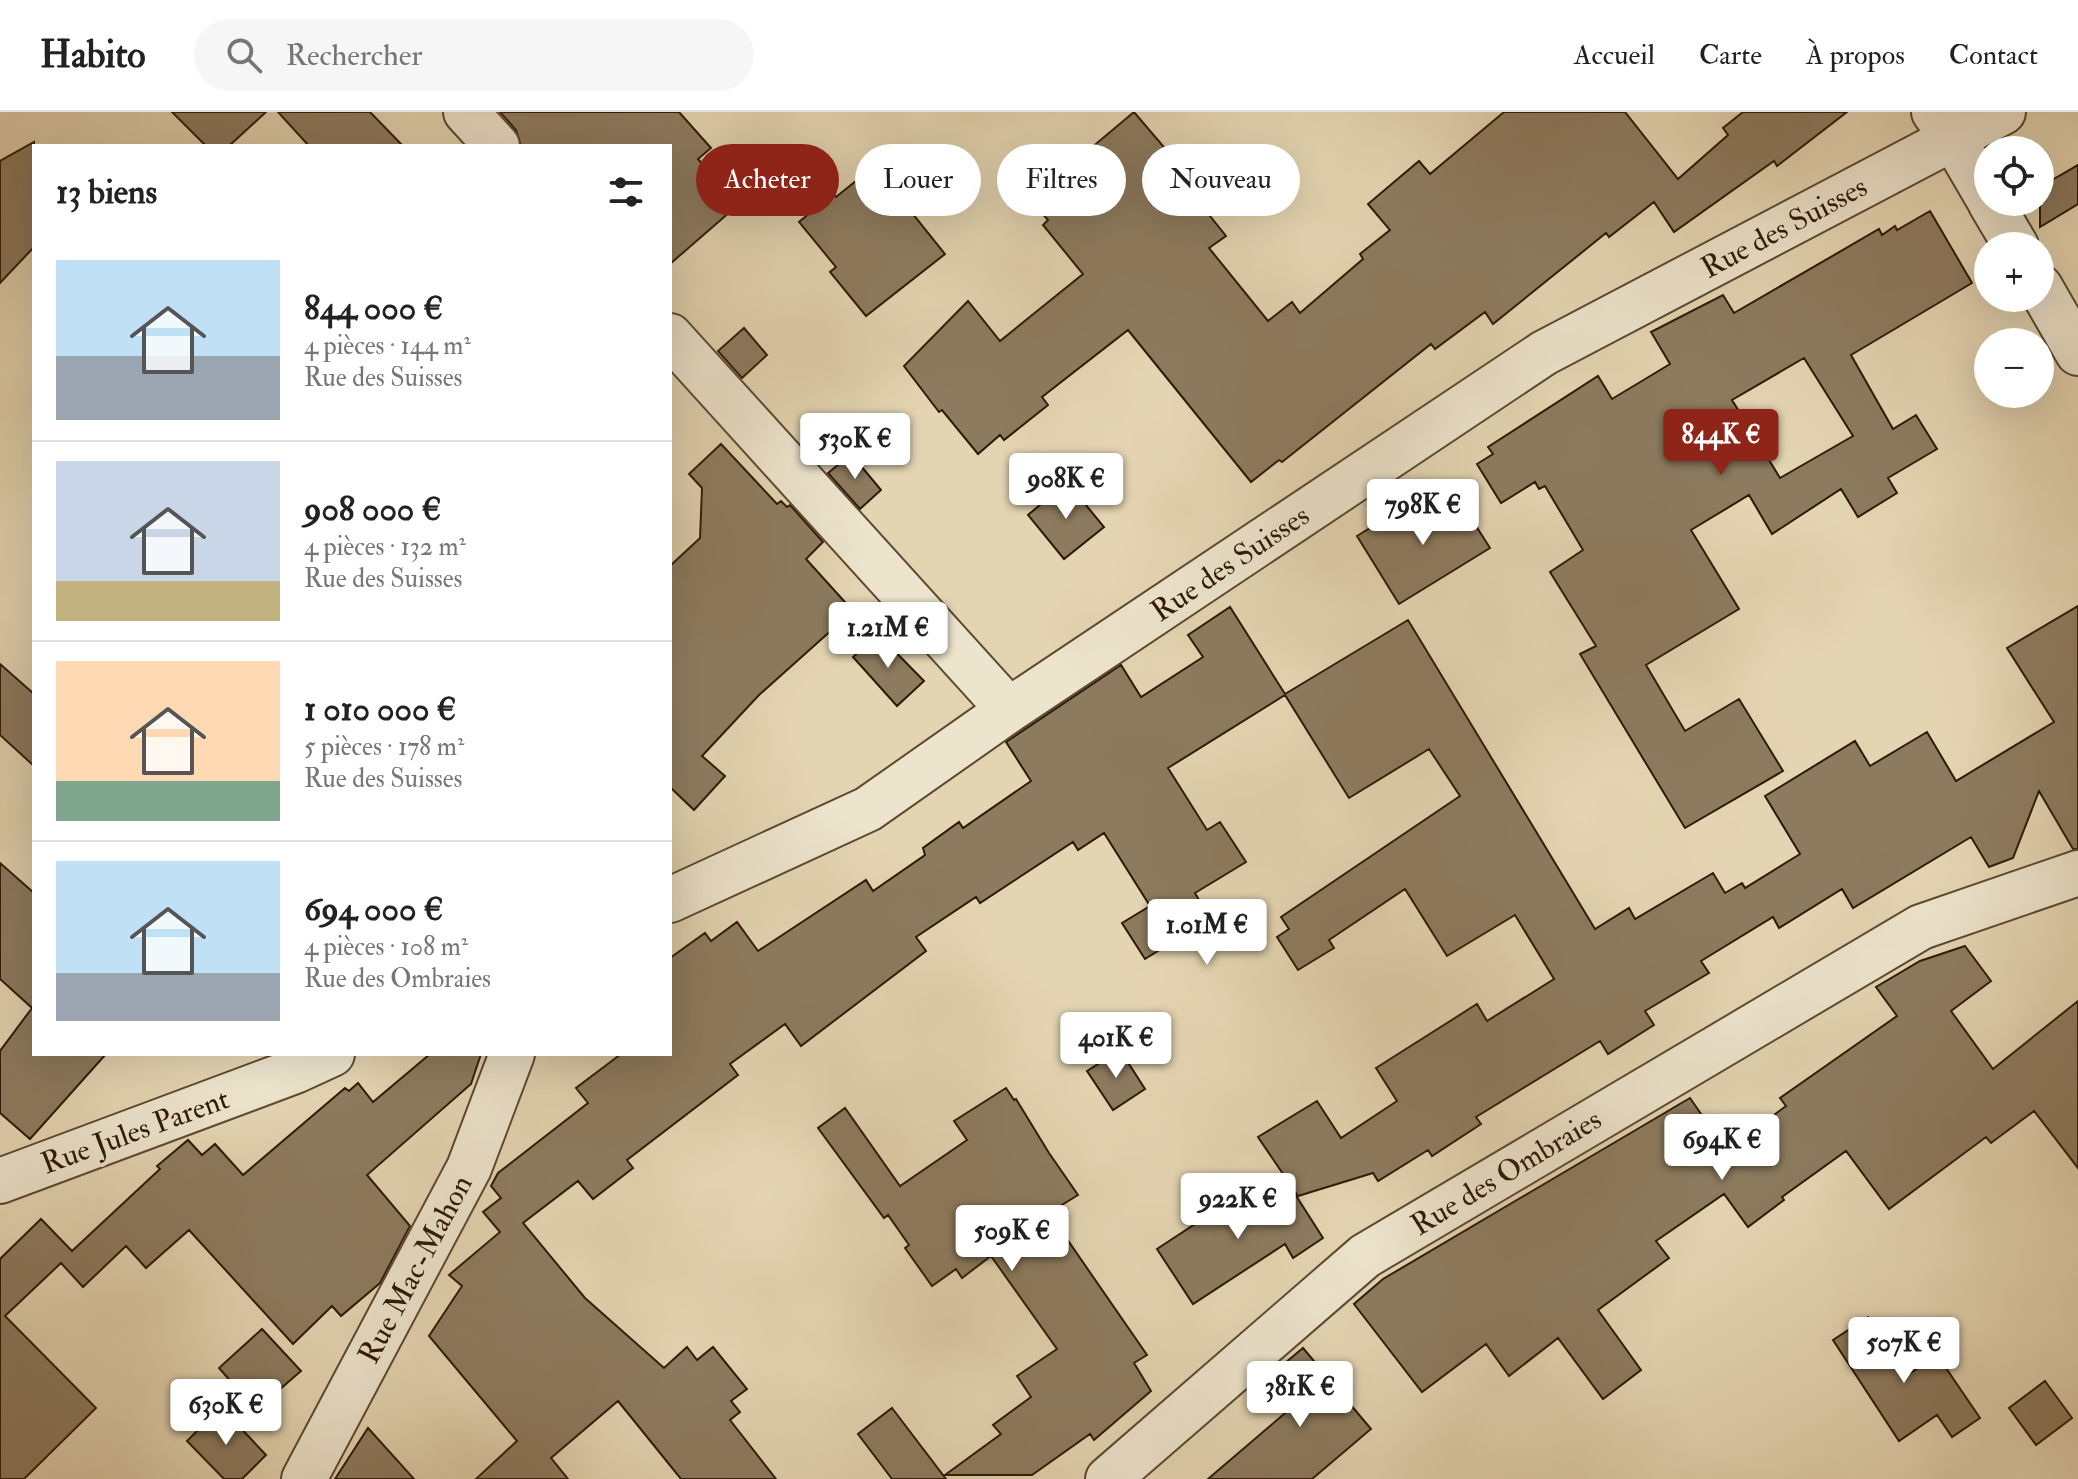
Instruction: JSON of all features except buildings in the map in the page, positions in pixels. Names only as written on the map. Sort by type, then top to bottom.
[{"type":"street","points":[[466,112],[495,144]]},
{"type":"street","name":"Rue des Suisses","points":[[672,899],[868,809],[1009,710],[1544,353],[1944,125],[2003,112]]},
{"type":"street","points":[[1944,125],[1974,175]]},
{"type":"street","points":[[2054,311],[2078,353]]},
{"type":"street","points":[[672,338],[1009,710]]},
{"type":"street","name":"Rue des Ombraies","points":[[1108,1479],[1365,1256],[1921,927],[2078,873]]},
{"type":"street","name":"Rue Mac-Mahon","points":[[304,1479],[469,1168],[511,1056]]},
{"type":"street","name":"Rue Jules Parent","points":[[0,1181],[323,1058]]}]
